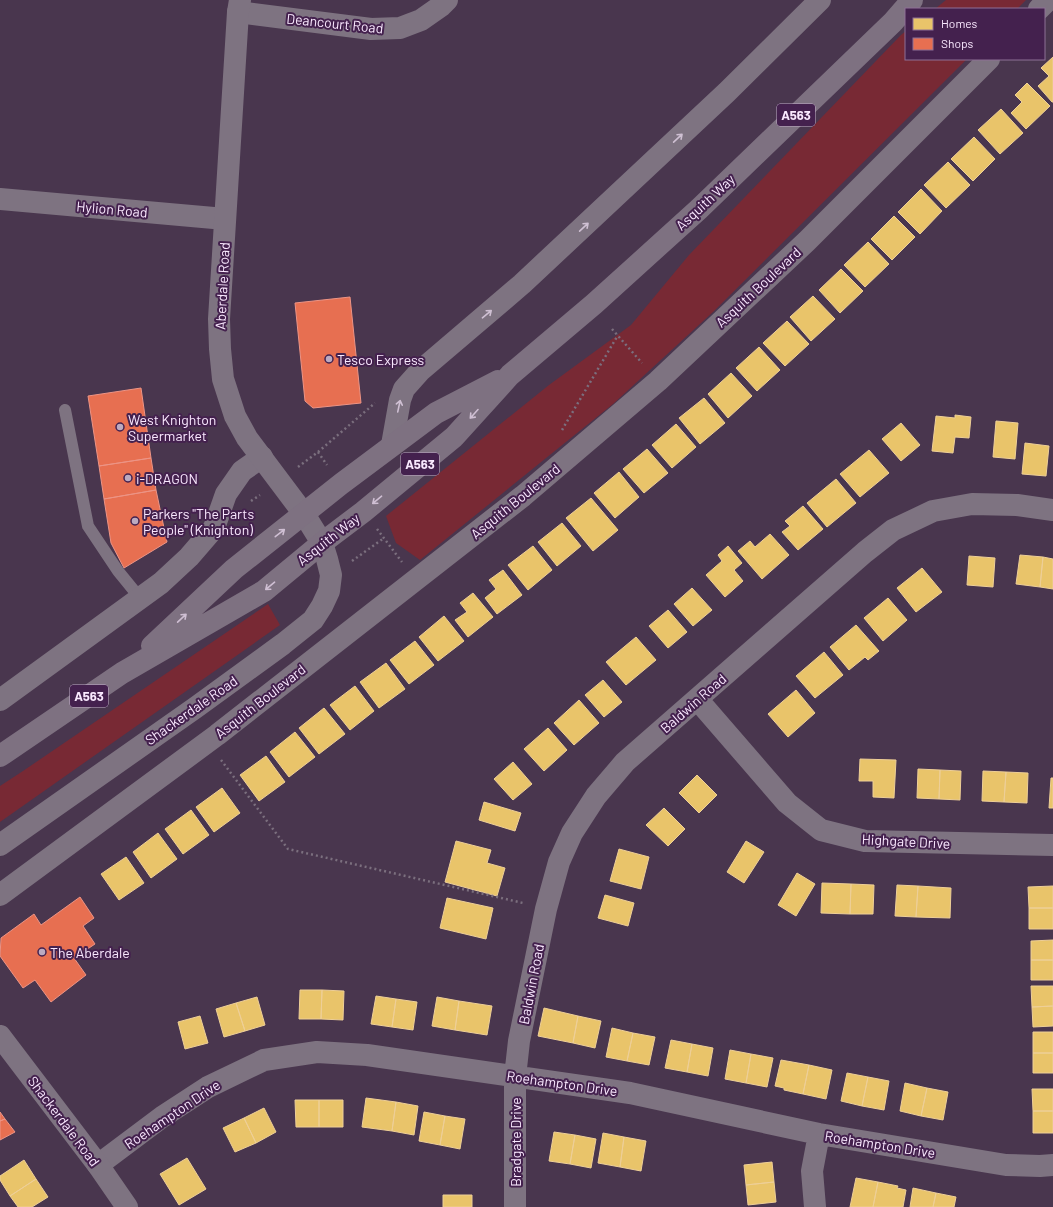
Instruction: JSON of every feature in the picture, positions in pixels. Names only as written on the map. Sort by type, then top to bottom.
[{"type":"highway","name":"Asquith Way","points":[[911,8],[921,0]]},
{"type":"highway","name":"Asquith Way","points":[[0,756],[122,673],[264,591],[322,543],[363,512],[454,437],[510,375],[594,304],[699,208],[903,14]]},
{"type":"highway","name":"Asquith Way","points":[[122,673],[234,569],[392,445],[436,413],[510,375]]},
{"type":"street","name":"Deancourt Road","points":[[239,6],[371,29],[400,28],[421,20],[447,0]]},
{"type":"street","points":[[392,445],[400,400],[404,389],[420,371],[528,279],[728,92],[820,0]]},
{"type":"street","points":[[1040,8],[1048,0]]},
{"type":"street","name":"Aberdale Road","points":[[239,6],[219,319],[220,349],[224,379],[235,416],[247,438],[304,514],[322,543]]},
{"type":"street","name":"Asquith Boulevard","points":[[0,894],[207,742],[523,496],[658,381],[807,241],[988,60]]},
{"type":"street","name":"Hylion Road","points":[[0,199],[225,219]]},
{"type":"street","points":[[0,700],[161,583],[189,557],[214,528],[226,494],[242,471],[262,457]]},
{"type":"street","name":"Baldwin Road","points":[[515,1077],[519,1041],[546,909],[559,862],[572,833],[596,796],[625,762],[865,552],[893,530],[933,511],[972,504],[1017,506],[1053,510]]},
{"type":"street","name":"Shackerdale Road","points":[[0,845],[196,708],[283,644],[312,620],[322,606],[329,591],[331,575],[328,559],[322,543]]},
{"type":"street","name":"Highgate Drive","points":[[697,699],[787,803],[821,830],[865,841],[1053,845]]},
{"type":"street","name":"Shackerdale Road","points":[[0,1036],[98,1165],[127,1207]]},
{"type":"street","name":"Roehampton Drive","points":[[98,1165],[162,1117],[208,1087],[264,1060],[317,1052],[367,1055],[630,1093],[819,1134],[1006,1165],[1053,1165]]},
{"type":"street","name":"Bradgate Drive","points":[[515,1077],[515,1207]]},
{"type":"street","points":[[815,1207],[812,1170],[819,1134]]},
{"type":"lane","points":[[65,410],[88,526],[118,571],[140,598]]},
{"type":"path","points":[[612,329],[658,381]]},
{"type":"path","points":[[559,436],[618,335]]},
{"type":"path","points":[[318,452],[392,388],[404,389]]},
{"type":"path","points":[[207,742],[288,849],[546,909]]},
{"type":"shaded area","points":[[946,0],[1026,0],[1018,8],[936,8]]},
{"type":"shaded area","points":[[905,32],[905,60],[966,60],[713,312],[613,404],[420,560],[396,543],[386,516],[549,385],[631,325],[689,255]]},
{"type":"shaded area","points":[[268,604],[280,625],[0,822],[0,786]]},
{"type":"building: Homes","points":[[1053,57],[1052,102],[1038,86],[1049,76],[1041,68]]},
{"type":"building: Homes","points":[[1027,83],[1050,106],[1026,129],[1011,113],[1022,102],[1015,95]]},
{"type":"building: Homes","points":[[1001,109],[1023,133],[1000,154],[978,130]]},
{"type":"building: Homes","points":[[974,137],[995,159],[973,181],[951,159]]},
{"type":"building: Homes","points":[[948,162],[970,185],[946,208],[924,185]]},
{"type":"building: Homes","points":[[921,189],[942,211],[920,234],[898,212]]},
{"type":"building: Homes","points":[[894,216],[915,237],[892,260],[871,239]]},
{"type":"building: Homes","points":[[868,242],[889,264],[865,287],[844,265]]},
{"type":"building: Homes","points":[[841,269],[863,291],[840,313],[819,290]]},
{"type":"building: Homes","points":[[813,296],[835,319],[811,341],[790,317]]},
{"type":"building: Homes","points":[[787,321],[809,344],[785,366],[763,343]]},
{"type":"building: Homes","points":[[759,347],[780,370],[757,391],[736,368]]},
{"type":"building: Homes","points":[[731,373],[752,396],[728,418],[708,394]]},
{"type":"building: Homes","points":[[704,398],[725,423],[700,444],[679,418]]},
{"type":"building: Homes","points":[[955,415],[971,417],[969,438],[955,437],[953,453],[932,451],[936,416],[955,418]]},
{"type":"building: Homes","points":[[996,421],[1018,423],[1015,459],[993,457]]},
{"type":"building: Homes","points":[[901,423],[920,445],[901,461],[882,439]]},
{"type":"building: Homes","points":[[676,424],[696,447],[672,468],[652,445]]},
{"type":"building: Homes","points":[[1025,443],[1049,446],[1046,476],[1022,474]]},
{"type":"building: Homes","points":[[647,449],[668,473],[644,493],[623,469]]},
{"type":"building: Homes","points":[[869,450],[889,473],[860,497],[840,474]]},
{"type":"building: Homes","points":[[619,472],[639,497],[615,518],[594,493]]},
{"type":"building: Homes","points":[[836,479],[856,503],[827,527],[807,503]]},
{"type":"building: Homes","points":[[591,498],[618,530],[593,551],[566,518]]},
{"type":"building: Homes","points":[[803,506],[823,529],[798,550],[782,532],[790,526],[785,521]]},
{"type":"building: Homes","points":[[562,523],[581,546],[557,566],[538,542]]},
{"type":"building: Homes","points":[[770,534],[789,555],[762,579],[738,551],[750,541],[755,547]]},
{"type":"building: Homes","points":[[533,546],[552,570],[528,590],[508,565]]},
{"type":"building: Homes","points":[[728,546],[742,563],[734,570],[743,581],[725,597],[706,575],[722,561],[718,555]]},
{"type":"building: Homes","points":[[1020,555],[1043,557],[1040,587],[1016,584]]},
{"type":"building: Homes","points":[[969,556],[995,558],[993,587],[967,585]]},
{"type":"building: Homes","points":[[1043,557],[1053,559],[1053,589],[1040,587]]},
{"type":"building: Homes","points":[[922,568],[942,592],[916,612],[897,588]]},
{"type":"building: Homes","points":[[503,570],[522,595],[497,614],[485,598],[496,589],[489,580]]},
{"type":"building: Homes","points":[[692,588],[712,610],[693,626],[674,604]]},
{"type":"building: Homes","points":[[473,593],[493,617],[468,637],[455,620],[467,612],[460,603]]},
{"type":"building: Homes","points":[[888,598],[907,620],[883,641],[864,618]]},
{"type":"building: Homes","points":[[668,610],[687,632],[668,648],[649,626]]},
{"type":"building: Homes","points":[[444,616],[464,641],[438,661],[419,637]]},
{"type":"building: Homes","points":[[856,625],[879,651],[868,660],[865,657],[849,670],[830,647]]},
{"type":"building: Homes","points":[[636,637],[656,660],[626,685],[606,662]]},
{"type":"building: Homes","points":[[415,641],[434,665],[409,684],[390,660]]},
{"type":"building: Homes","points":[[824,652],[843,675],[815,698],[796,676]]},
{"type":"building: Homes","points":[[386,663],[405,689],[379,708],[360,682]]},
{"type":"building: Homes","points":[[603,680],[622,702],[604,717],[585,695]]},
{"type":"building: Homes","points":[[355,686],[374,711],[350,730],[330,705]]},
{"type":"building: Homes","points":[[796,690],[815,713],[788,737],[768,714]]},
{"type":"building: Homes","points":[[579,700],[599,723],[574,745],[554,723]]},
{"type":"building: Homes","points":[[324,708],[345,734],[319,754],[299,728]]},
{"type":"building: Homes","points":[[548,728],[567,750],[544,771],[524,749]]},
{"type":"building: Homes","points":[[295,732],[315,757],[289,777],[270,752]]},
{"type":"building: Homes","points":[[266,756],[285,782],[259,801],[240,775]]},
{"type":"building: Homes","points":[[860,759],[896,760],[894,798],[873,797],[873,781],[859,781]]},
{"type":"building: Homes","points":[[513,762],[532,784],[513,800],[494,779]]},
{"type":"building: Homes","points":[[918,769],[940,770],[939,799],[917,798]]},
{"type":"building: Homes","points":[[940,770],[961,771],[960,800],[939,799]]},
{"type":"building: Homes","points":[[983,771],[1006,772],[1004,802],[982,801]]},
{"type":"building: Homes","points":[[1006,772],[1028,773],[1027,803],[1004,802]]},
{"type":"building: Homes","points":[[697,775],[717,795],[699,813],[679,793]]},
{"type":"building: Homes","points":[[1051,778],[1053,778],[1053,808],[1049,808]]},
{"type":"building: Homes","points":[[222,788],[240,813],[214,832],[196,807]]},
{"type":"building: Homes","points":[[484,802],[521,813],[515,831],[479,820]]},
{"type":"building: Homes","points":[[664,808],[685,829],[668,846],[646,825]]},
{"type":"building: Homes","points":[[191,810],[209,835],[183,854],[165,829]]},
{"type":"building: Homes","points":[[158,833],[177,859],[151,878],[133,852]]},
{"type":"building: Homes","points":[[456,841],[491,850],[487,863],[505,868],[497,896],[445,882]]},
{"type":"building: Homes","points":[[746,841],[764,852],[744,883],[727,872]]},
{"type":"building: Homes","points":[[619,849],[649,857],[641,889],[610,881]]},
{"type":"building: Homes","points":[[126,857],[144,883],[119,900],[101,874]]},
{"type":"building: Homes","points":[[797,873],[815,884],[796,916],[778,905]]},
{"type":"building: Homes","points":[[822,883],[851,884],[850,914],[821,913]]},
{"type":"building: Homes","points":[[851,884],[874,885],[873,914],[850,914]]},
{"type":"building: Homes","points":[[897,885],[918,886],[916,917],[895,916]]},
{"type":"building: Homes","points":[[918,886],[951,888],[950,918],[916,917]]},
{"type":"building: Homes","points":[[1053,886],[1053,908],[1029,908],[1028,887]]},
{"type":"building: Homes","points":[[605,895],[634,903],[628,926],[598,918]]},
{"type":"building: Homes","points":[[447,898],[493,908],[486,939],[440,928]]},
{"type":"building: Homes","points":[[1029,908],[1053,908],[1053,929],[1029,929]]},
{"type":"building: Homes","points":[[1053,940],[1053,960],[1031,960],[1031,941]]},
{"type":"building: Homes","points":[[1031,960],[1053,960],[1053,980],[1031,980]]},
{"type":"building: Homes","points":[[1031,986],[1053,986],[1053,1006],[1032,1007]]},
{"type":"building: Homes","points":[[300,990],[322,990],[321,1019],[299,1019]]},
{"type":"building: Homes","points":[[322,990],[344,991],[343,1020],[321,1019]]},
{"type":"building: Homes","points":[[376,996],[396,999],[392,1027],[371,1024]]},
{"type":"building: Homes","points":[[257,997],[265,1025],[245,1031],[236,1003]]},
{"type":"building: Homes","points":[[437,997],[459,1001],[455,1030],[432,1026]]},
{"type":"building: Homes","points":[[396,999],[417,1002],[413,1030],[392,1027]]},
{"type":"building: Homes","points":[[459,1001],[492,1006],[487,1035],[455,1030]]},
{"type":"building: Homes","points":[[236,1003],[245,1031],[224,1037],[216,1009]]},
{"type":"building: Homes","points":[[1053,1006],[1053,1026],[1033,1027],[1032,1007]]},
{"type":"building: Homes","points":[[544,1008],[578,1016],[573,1043],[538,1036]]},
{"type":"building: Homes","points":[[200,1016],[208,1043],[185,1049],[178,1022]]},
{"type":"building: Homes","points":[[578,1016],[601,1021],[595,1048],[573,1043]]},
{"type":"building: Homes","points":[[612,1028],[633,1033],[627,1061],[606,1057]]},
{"type":"building: Homes","points":[[1033,1032],[1053,1032],[1053,1053],[1033,1053]]},
{"type":"building: Homes","points":[[633,1033],[655,1037],[649,1065],[627,1061]]},
{"type":"building: Homes","points":[[671,1040],[692,1044],[687,1072],[665,1068]]},
{"type":"building: Homes","points":[[692,1044],[713,1048],[708,1076],[687,1072]]},
{"type":"building: Homes","points":[[730,1050],[751,1054],[746,1083],[725,1079]]},
{"type":"building: Homes","points":[[1033,1053],[1053,1053],[1053,1073],[1033,1073]]},
{"type":"building: Homes","points":[[751,1054],[773,1058],[767,1087],[746,1083]]},
{"type":"building: Homes","points":[[781,1060],[809,1065],[803,1094],[784,1090],[784,1088],[775,1086]]},
{"type":"building: Homes","points":[[809,1065],[832,1070],[826,1099],[803,1094]]},
{"type":"building: Homes","points":[[847,1073],[868,1077],[862,1106],[841,1101]]},
{"type":"building: Homes","points":[[868,1077],[889,1081],[884,1110],[862,1106]]},
{"type":"building: Homes","points":[[905,1083],[927,1088],[921,1116],[900,1111]]},
{"type":"building: Homes","points":[[927,1088],[948,1092],[943,1120],[921,1116]]},
{"type":"building: Homes","points":[[1032,1089],[1053,1089],[1053,1111],[1033,1111]]},
{"type":"building: Homes","points":[[366,1098],[396,1102],[392,1131],[362,1127]]},
{"type":"building: Homes","points":[[295,1100],[319,1100],[319,1127],[296,1127]]},
{"type":"building: Homes","points":[[319,1100],[343,1100],[343,1127],[319,1127]]},
{"type":"building: Homes","points":[[396,1102],[418,1106],[414,1135],[392,1131]]},
{"type":"building: Homes","points":[[264,1108],[276,1132],[256,1143],[244,1118]]},
{"type":"building: Homes","points":[[1033,1111],[1053,1111],[1053,1133],[1033,1133]]},
{"type":"building: Homes","points":[[424,1112],[445,1116],[440,1145],[419,1141]]},
{"type":"building: Homes","points":[[445,1116],[465,1119],[460,1149],[440,1145]]},
{"type":"building: Homes","points":[[244,1118],[256,1143],[235,1152],[223,1128]]},
{"type":"building: Homes","points":[[554,1132],[575,1135],[570,1164],[549,1161]]},
{"type":"building: Homes","points":[[603,1133],[624,1137],[620,1167],[598,1163]]},
{"type":"building: Homes","points":[[575,1135],[596,1139],[591,1168],[570,1164]]},
{"type":"building: Homes","points":[[624,1137],[646,1141],[641,1171],[620,1167]]},
{"type":"building: Homes","points":[[187,1158],[206,1189],[179,1205],[160,1174]]},
{"type":"building: Homes","points":[[24,1160],[36,1179],[10,1196],[0,1180],[0,1176]]},
{"type":"building: Homes","points":[[772,1162],[774,1182],[746,1185],[744,1165]]},
{"type":"building: Homes","points":[[856,1178],[878,1182],[873,1207],[850,1207]]},
{"type":"building: Homes","points":[[36,1179],[48,1197],[32,1207],[18,1207],[10,1196]]},
{"type":"building: Homes","points":[[774,1182],[776,1202],[748,1205],[746,1185]]},
{"type":"building: Homes","points":[[878,1182],[898,1186],[897,1188],[906,1190],[903,1207],[873,1207]]},
{"type":"building: Homes","points":[[913,1188],[936,1193],[933,1207],[910,1207]]},
{"type":"building: Homes","points":[[936,1193],[956,1197],[954,1207],[933,1207]]},
{"type":"building: Homes","points":[[443,1195],[472,1195],[472,1207],[443,1207]]},
{"type":"building: Shops","name":"Tesco Express","points":[[350,297],[361,403],[313,408],[305,401],[295,303]]},
{"type":"building: Shops","name":"West Knighton Supermarket","points":[[141,388],[151,458],[99,466],[88,396]]},
{"type":"building: Shops","name":"i-DRAGON","points":[[151,458],[156,490],[104,499],[99,466]]},
{"type":"building: Shops","name":"Parkers \"The Parts People\" (Knighton)","points":[[156,490],[167,542],[124,568],[111,543],[104,499]]},
{"type":"building: Shops","name":"The Aberdale","points":[[80,897],[94,918],[83,926],[95,944],[74,958],[86,975],[51,1002],[35,980],[23,988],[0,956],[1,938],[34,914],[41,925]]},
{"type":"building: Shops","points":[[0,1112],[5,1119],[0,1121]]},
{"type":"building: Shops","points":[[5,1119],[15,1132],[0,1140],[0,1121]]},
{"type":"place","name":"Tesco Express","points":[[329,359]]},
{"type":"place","name":"West Knighton Supermarket","points":[[120,427]]},
{"type":"place","name":"i-DRAGON","points":[[128,478]]},
{"type":"place","name":"Parkers \"The Parts People\" (Knighton)","points":[[135,521]]},
{"type":"place","name":"The Aberdale","points":[[42,952]]}]
